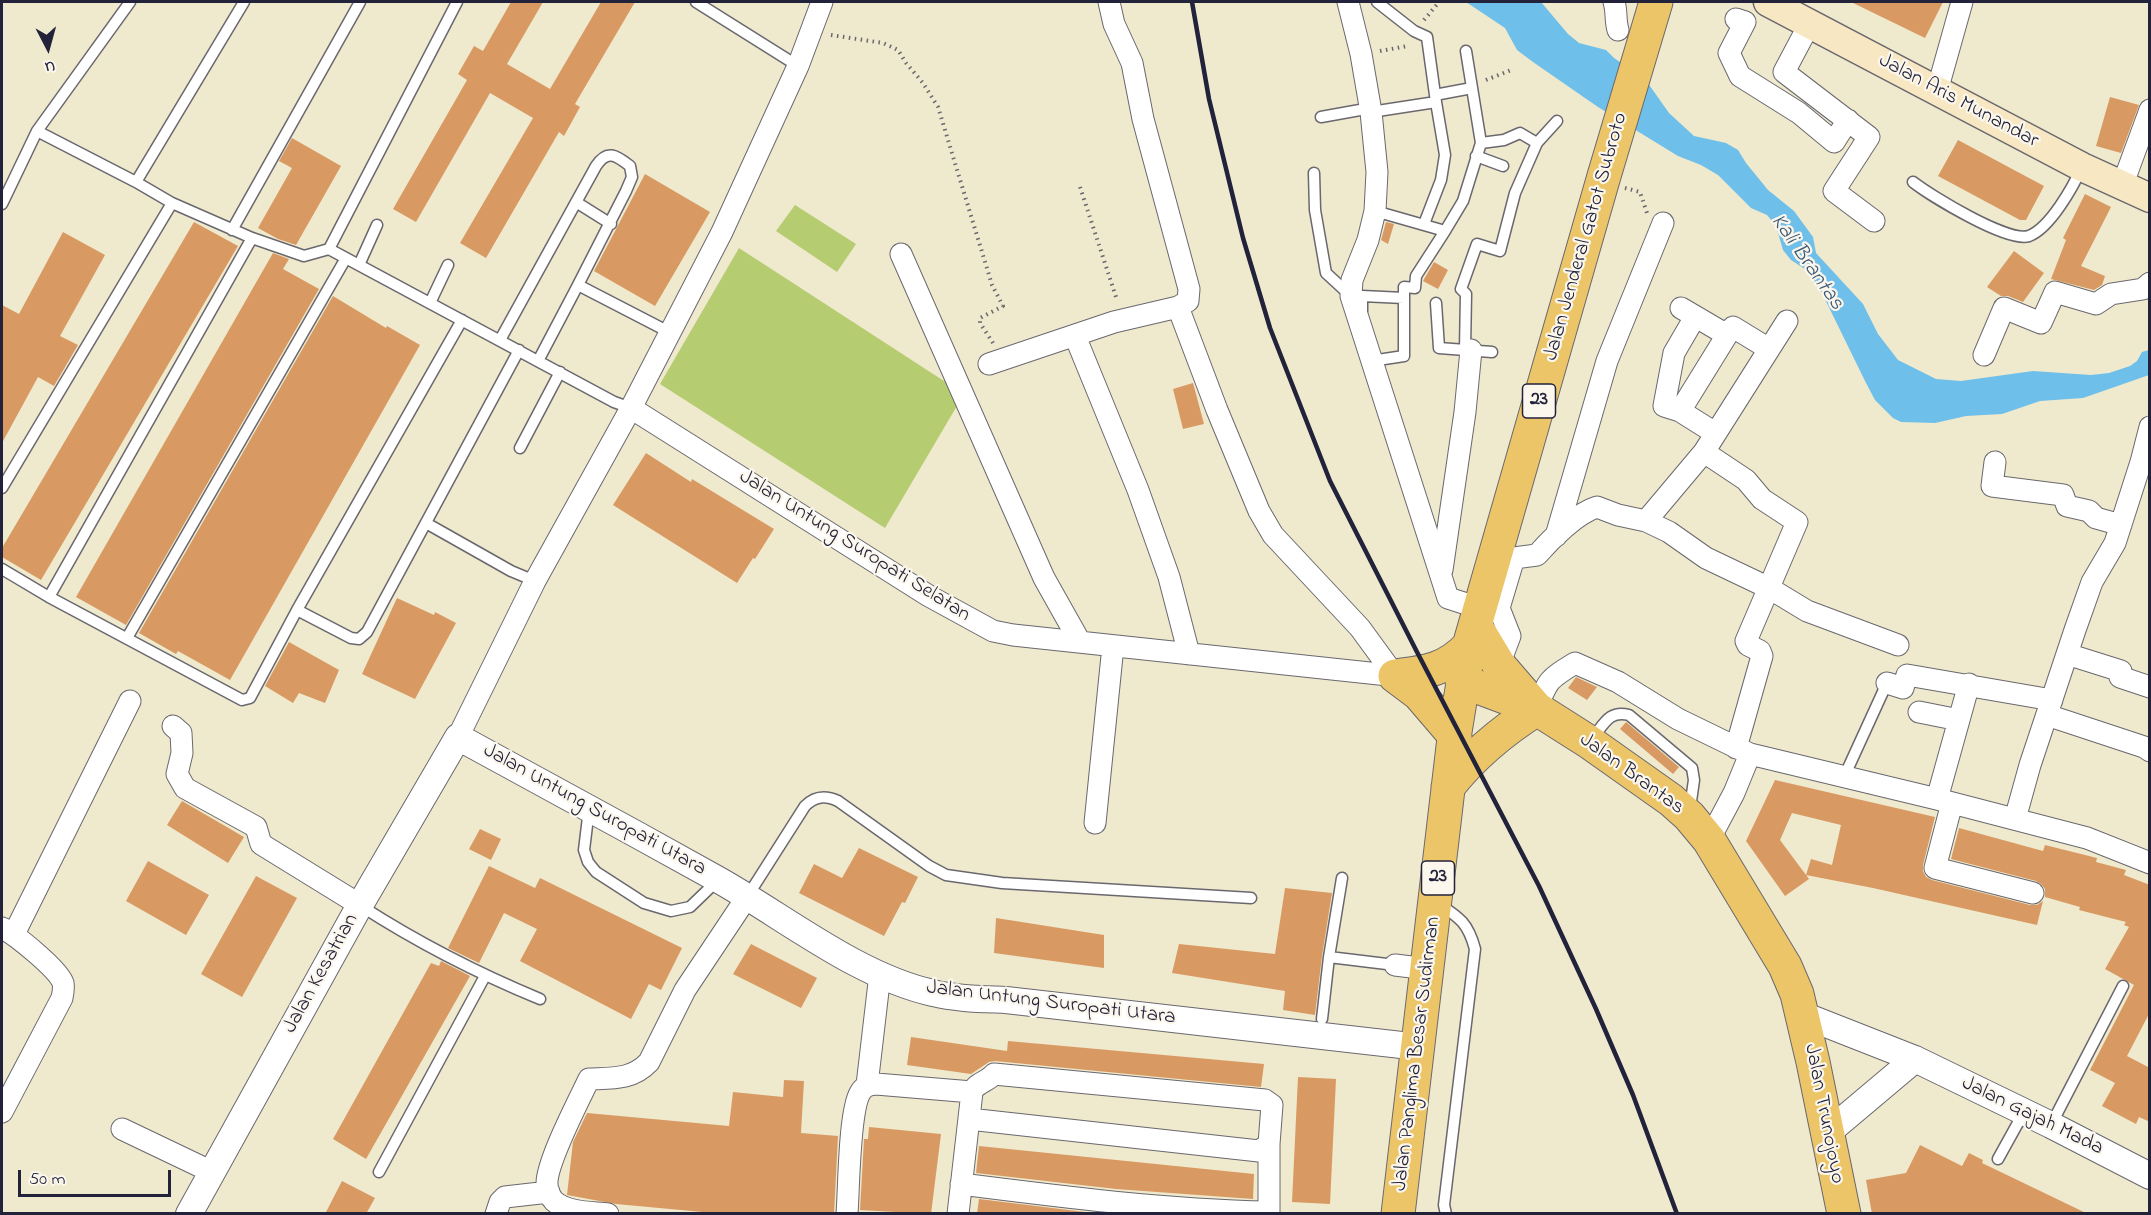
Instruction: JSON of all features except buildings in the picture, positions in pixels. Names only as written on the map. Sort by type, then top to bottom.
[{"type":"main road","name":"Jalan Jenderal Gatot Subroto","points":[[1462,681],[1474,627],[1610,181],[1638,58],[1656,2]]},
{"type":"main road","name":"Jalan Aris Munandar","points":[[1768,2],[2082,167],[2150,198]]},
{"type":"main road","points":[[1395,676],[1422,673],[1445,667],[1457,659],[1474,627],[1499,665],[1537,709],[1492,740],[1464,766],[1448,787]]},
{"type":"main road","points":[[1395,676],[1419,694],[1455,736]]},
{"type":"main road","name":"Jalan Brantas","points":[[1462,681],[1537,709],[1589,742],[1671,800],[1699,828],[1785,966],[1797,994],[1803,1016]]},
{"type":"main road","name":"Jalan Panglima Besar Sudirman","points":[[1398,1214],[1462,681]]},
{"type":"main road","name":"Jalan Trunojoyo","points":[[1803,1016],[1844,1214]]},
{"type":"street","points":[[458,737],[535,581],[631,408],[722,232],[798,66],[822,2]]},
{"type":"street","points":[[998,362],[1095,328],[1178,308],[1188,301],[1189,289],[1143,119],[1132,63],[1114,24],[1109,2]]},
{"type":"street","points":[[1348,2],[1361,54],[1371,110],[1377,172],[1375,211],[1368,240],[1352,280],[1351,296],[1448,598],[1474,627]]},
{"type":"street","points":[[1614,2],[1618,30]]},
{"type":"street","points":[[1938,91],[1962,2]]},
{"type":"street","points":[[1736,19],[1745,22],[1728,53],[1740,76],[1799,113],[1834,142],[1848,120]]},
{"type":"street","points":[[1810,23],[1784,72],[1869,137],[1834,191],[1874,221]]},
{"type":"street","points":[[2122,186],[2150,110]]},
{"type":"street","points":[[1556,536],[1607,361],[1662,226]]},
{"type":"street","points":[[901,254],[1044,578],[1080,642]]},
{"type":"street","points":[[1984,355],[2004,308],[2041,323],[2055,292],[2096,304],[2111,294],[2143,289],[2150,283]]},
{"type":"street","points":[[1178,308],[1259,511],[1273,534],[1360,628],[1395,676]]},
{"type":"street","points":[[1715,433],[1680,411],[1664,406],[1674,353],[1688,312],[1727,335]]},
{"type":"street","points":[[1646,521],[1704,452],[1787,321]]},
{"type":"street","points":[[1680,411],[1733,327],[1769,349]]},
{"type":"street","points":[[1074,336],[1138,490],[1165,566],[1189,654]]},
{"type":"street","points":[[1441,577],[1476,351]]},
{"type":"street","name":"Jalan Untung Suropati Selatan","points":[[631,408],[919,590],[993,631],[1113,646],[1462,681]]},
{"type":"street","points":[[2015,819],[2092,582],[2115,543],[2145,463],[2150,427]]},
{"type":"street","points":[[1699,828],[1734,793],[1762,656],[1760,651],[1748,645],[1746,640],[1797,522],[1762,499],[1746,480],[1704,452]]},
{"type":"street","points":[[1995,462],[1992,486],[2063,495],[2067,506],[2089,511],[2096,518],[2121,525]]},
{"type":"street","points":[[1499,665],[1510,636],[1499,608],[1514,558],[1537,555],[1585,512],[1597,507],[1618,515],[1646,521],[1669,532],[1706,558],[1769,588],[1807,611],[1898,645]]},
{"type":"street","points":[[1095,824],[1113,646]]},
{"type":"street","points":[[2067,654],[2121,671],[2120,677],[2150,687]]},
{"type":"street","points":[[1537,709],[1545,686],[1553,677],[1575,663],[1618,682],[1678,719],[1743,751],[2087,838],[2150,862]]},
{"type":"street","points":[[1887,683],[1903,688],[1907,675],[1969,684],[2050,707],[2150,751]]},
{"type":"street","points":[[1969,684],[1959,720],[1944,801],[1935,868],[2033,893]]},
{"type":"street","points":[[2,1112],[62,998],[63,991],[58,975],[8,931],[130,701]]},
{"type":"street","points":[[1919,712],[1959,720]]},
{"type":"street","points":[[172,726],[182,733],[181,763],[177,774],[185,788],[256,826],[261,844],[360,905]]},
{"type":"street","name":"Jalan Untung Suropati Utara","points":[[458,737],[719,880],[828,947],[880,975],[932,993],[960,998],[1322,1027],[1419,1047]]},
{"type":"street","name":"Jalan Kesatrian","points":[[189,1214],[360,905],[458,737]]},
{"type":"street","points":[[608,1214],[576,1210],[554,1201],[547,1183],[562,1135],[589,1079],[628,1077],[640,1071],[649,1062],[685,990],[747,897]]},
{"type":"street","points":[[1395,965],[1428,969]]},
{"type":"street","points":[[847,1214],[854,1113],[861,1092],[867,1085],[880,975]]},
{"type":"street","name":"Jalan Gajah Mada","points":[[1803,1016],[1915,1059],[2150,1176]]},
{"type":"street","points":[[1827,1134],[1915,1059]]},
{"type":"street","points":[[958,1214],[961,1184],[972,1092],[975,1086],[994,1074],[1265,1100],[1272,1105],[1269,1144],[1269,1213],[1157,1206],[961,1184]]},
{"type":"street","points":[[867,1085],[972,1092]]},
{"type":"street","points":[[969,1119],[1259,1151],[1269,1144]]},
{"type":"street","points":[[122,1129],[212,1172]]},
{"type":"street","points":[[496,1214],[500,1202],[505,1197],[549,1192]]},
{"type":"lane","points":[[2,204],[37,132],[130,2]]},
{"type":"lane","points":[[136,182],[244,2]]},
{"type":"lane","points":[[232,230],[360,2]]},
{"type":"lane","points":[[329,249],[457,2]]},
{"type":"lane","points":[[696,2],[798,66]]},
{"type":"lane","points":[[1377,2],[1412,30],[1427,37],[1445,155],[1441,180],[1424,225]]},
{"type":"lane","points":[[1371,361],[1404,356],[1404,287],[1415,288],[1416,276],[1463,201],[1480,143],[1466,51]]},
{"type":"lane","points":[[1321,117],[1438,98],[1472,86]]},
{"type":"lane","points":[[1436,303],[1439,348],[1476,351],[1466,294],[1461,289],[1477,244],[1500,251],[1515,194],[1537,143],[1557,121]]},
{"type":"lane","points":[[37,132],[136,182],[172,203],[232,230],[304,256],[329,249],[614,402],[631,408]]},
{"type":"lane","points":[[1480,143],[1504,140],[1520,133],[1537,143]]},
{"type":"lane","points":[[500,340],[602,157],[611,156],[624,161],[632,170],[632,177],[611,224],[538,361]]},
{"type":"lane","points":[[1476,156],[1503,166]]},
{"type":"lane","points":[[1913,182],[1983,224],[2020,237],[2034,234],[2047,222],[2071,192],[2082,167]]},
{"type":"lane","points":[[1314,173],[1315,210],[1326,273],[1351,296]]},
{"type":"lane","points":[[576,202],[611,224]]},
{"type":"lane","points":[[2,484],[172,203]]},
{"type":"lane","points":[[1375,211],[1445,231]]},
{"type":"lane","points":[[359,265],[377,225]]},
{"type":"lane","points":[[49,597],[252,238]]},
{"type":"lane","points":[[127,638],[346,258]]},
{"type":"lane","points":[[430,303],[448,265]]},
{"type":"lane","points":[[578,285],[669,332]]},
{"type":"lane","points":[[1360,327],[1362,296],[1404,298]]},
{"type":"lane","points":[[2,569],[49,597],[242,700],[250,698],[297,610],[462,320]]},
{"type":"lane","points":[[297,610],[351,638],[360,639],[367,632],[519,350]]},
{"type":"lane","points":[[520,448],[560,372]]},
{"type":"lane","points":[[426,523],[511,571],[535,581]]},
{"type":"lane","points":[[1844,777],[1887,683]]},
{"type":"lane","points":[[1589,742],[1613,714],[1629,715],[1692,768],[1699,828]]},
{"type":"lane","points":[[747,897],[805,806],[811,800],[826,797],[838,801],[929,867],[946,875],[1002,883],[1251,898]]},
{"type":"lane","points":[[589,809],[584,850],[588,862],[596,872],[644,903],[672,911],[690,907],[719,880]]},
{"type":"lane","points":[[1322,1027],[1329,957],[1342,878]]},
{"type":"lane","points":[[1436,902],[1456,915],[1470,931],[1475,949],[1444,1205],[1446,1214]]},
{"type":"lane","points":[[360,905],[388,924],[485,976],[540,999]]},
{"type":"lane","points":[[1329,957],[1395,965]]},
{"type":"lane","points":[[380,1172],[485,976]]},
{"type":"lane","points":[[2051,1125],[2123,986]]},
{"type":"lane","points":[[1998,1159],[2024,1112]]},
{"type":"path","points":[[1361,54],[1408,45],[1407,34],[1439,2]]},
{"type":"path","points":[[810,32],[883,43],[898,50],[938,107],[992,285],[1002,304],[1002,307],[981,317],[980,321],[998,362]]},
{"type":"path","points":[[1472,86],[1511,70]]},
{"type":"path","points":[[1610,181],[1640,192],[1651,223],[1662,226]]},
{"type":"path","points":[[1080,187],[1124,320]]},
{"type":"green space","points":[[795,205],[856,244],[837,272],[776,231]]},
{"type":"green space","points":[[739,248],[964,394],[885,528],[660,384]]},
{"type":"water","name":"Kali Brantas","points":[[1466,2],[1541,2],[1568,34],[1579,43],[1606,50],[1645,79],[1669,113],[1694,136],[1726,143],[1738,150],[1768,190],[1794,211],[1813,237],[1816,253],[1863,304],[1878,334],[1898,360],[1936,379],[1961,381],[2033,371],[2091,375],[2109,373],[2130,366],[2137,361],[2142,352],[2149,350],[2149,375],[2083,398],[2040,401],[2002,414],[1966,416],[1935,423],[1901,422],[1893,418],[1875,400],[1821,291],[1808,271],[1791,260],[1783,250],[1776,226],[1767,215],[1751,208],[1718,175],[1678,156],[1598,107],[1533,62],[1517,50],[1505,28]]},
{"type":"railway","points":[[1192,2],[1209,99],[1243,238],[1270,328],[1330,481],[1539,886],[1633,1095],[1677,1214]]}]
